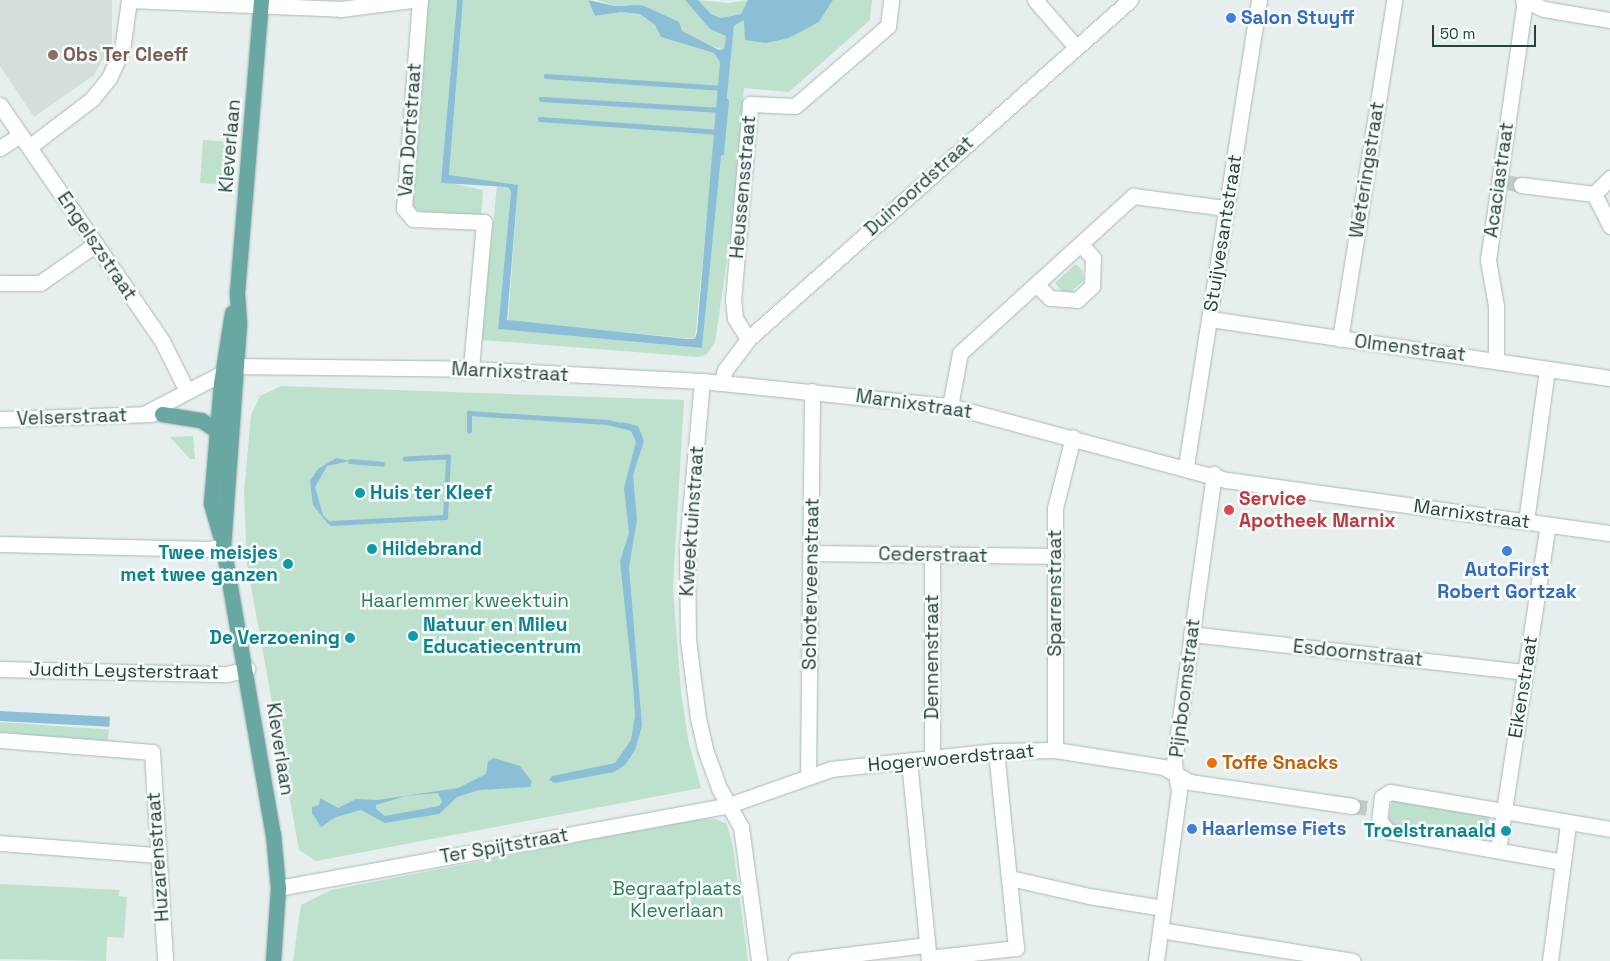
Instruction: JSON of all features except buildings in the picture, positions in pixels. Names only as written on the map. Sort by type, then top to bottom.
[{"type":"main road","name":"Kleverlaan","points":[[261,3],[237,294],[216,430],[211,503],[223,546],[247,669],[278,888],[273,961]]},
{"type":"main road","name":"Kleverlaan","points":[[223,546],[226,373]]},
{"type":"main road","points":[[162,414],[201,420],[216,430]]},
{"type":"street","points":[[0,148],[25,141],[92,99],[108,78],[122,50],[129,0],[261,3],[341,9],[411,0]]},
{"type":"street","name":"Van Dortstraat","points":[[420,0],[404,208],[413,219],[484,222],[471,369]]},
{"type":"street","name":"Heussensstraat","points":[[748,339],[735,318],[733,300],[750,104],[795,106],[888,26],[891,0]]},
{"type":"street","points":[[1035,0],[1075,46]]},
{"type":"street","name":"Duinoordstraat","points":[[721,383],[725,370],[748,339],[1075,46],[1130,0]]},
{"type":"street","name":"Stuijvesantstraat","points":[[1186,466],[1259,0]]},
{"type":"street","name":"Weteringstraat","points":[[1340,339],[1394,0]]},
{"type":"street","points":[[1524,0],[1544,9],[1610,20]]},
{"type":"street","name":"Acaciastraat","points":[[1496,360],[1496,306],[1488,260],[1508,182],[1524,0]]},
{"type":"street","name":"Engelszstraat","points":[[0,105],[162,341],[187,391]]},
{"type":"street","points":[[1594,194],[1610,178]]},
{"type":"street","points":[[1508,182],[1594,194]]},
{"type":"street","points":[[1594,194],[1610,226]]},
{"type":"street","points":[[950,406],[960,353],[1037,285],[1132,196],[1226,208]]},
{"type":"street","points":[[0,283],[40,283],[96,244]]},
{"type":"street","points":[[1037,285],[1050,298],[1077,300],[1092,286],[1093,258],[1081,244]]},
{"type":"street","name":"Olmenstraat","points":[[1210,319],[1610,378]]},
{"type":"street","name":"Marnixstraat","points":[[226,373],[471,369],[702,381],[950,406],[1186,466],[1227,480],[1610,533]]},
{"type":"street","points":[[1526,521],[1547,370]]},
{"type":"street","name":"Velserstraat","points":[[144,414],[226,373]]},
{"type":"street","name":"Velserstraat","points":[[0,419],[162,414],[226,373]]},
{"type":"street","name":"Kweektuinstraat","points":[[702,381],[687,547],[688,639],[704,744],[717,783],[741,827],[759,961]]},
{"type":"street","name":"Schoterveenstraat","points":[[808,776],[812,392]]},
{"type":"street","name":"Sparrenstraat","points":[[1055,750],[1055,508],[1073,437]]},
{"type":"street","name":"Pijnboomstraat","points":[[1156,961],[1179,791],[1174,762],[1214,474]]},
{"type":"street","name":"Eikenstraat","points":[[1498,850],[1548,525]]},
{"type":"street","points":[[0,544],[209,549],[223,546]]},
{"type":"street","name":"Cederstraat","points":[[811,554],[1056,556]]},
{"type":"street","name":"Dennenstraat","points":[[932,556],[932,757]]},
{"type":"street","name":"Esdoornstraat","points":[[1191,634],[1525,672]]},
{"type":"street","name":"Judith Leysterstraat","points":[[0,669],[227,674],[247,669]]},
{"type":"street","name":"Huzarenstraat","points":[[0,740],[152,752],[165,961]]},
{"type":"street","name":"Hogerwoerdstraat","points":[[729,805],[831,769],[996,751],[1055,750],[1163,767],[1190,782],[1352,806]]},
{"type":"street","points":[[796,961],[928,955],[1016,948],[996,751]]},
{"type":"street","points":[[909,761],[928,955]]},
{"type":"street","points":[[1563,862],[1388,832],[1379,822],[1374,809],[1382,796],[1390,792],[1568,824],[1610,829]]},
{"type":"street","name":"Ter Spijtstraat","points":[[278,888],[729,805]]},
{"type":"street","points":[[1550,961],[1568,824]]},
{"type":"street","points":[[0,844],[157,854]]},
{"type":"street","points":[[1010,878],[1089,896],[1163,908]]},
{"type":"street","points":[[1160,930],[1353,961]]},
{"type":"shaded area","name":"Obs Ter Cleeff","points":[[0,0],[112,0],[112,43],[94,75],[34,117],[0,66]]},
{"type":"green space","points":[[428,0],[457,0],[441,181],[483,190],[481,219],[419,211],[411,204]]},
{"type":"green space","points":[[463,0],[588,0],[595,16],[622,12],[640,14],[655,25],[661,37],[714,53],[720,62],[719,95],[695,339],[508,321],[518,185],[449,176]]},
{"type":"green space","points":[[597,0],[685,0],[710,29],[727,36],[724,50],[697,41],[627,5],[615,6]]},
{"type":"green space","points":[[698,0],[729,3],[748,0],[741,14],[721,18],[711,14]]},
{"type":"green space","points":[[833,0],[872,0],[870,20],[789,92],[744,88],[732,227],[715,342],[707,354],[698,357],[481,340],[497,186],[508,187],[511,192],[498,329],[702,348],[734,26],[744,20],[759,42],[789,38],[819,22]]},
{"type":"green space","points":[[203,140],[229,142],[226,185],[200,183]]},
{"type":"green space","points":[[1076,264],[1082,270],[1084,280],[1071,292],[1062,291],[1055,283]]},
{"type":"green space","name":"Haarlemmer kweektuin","points":[[281,386],[684,400],[673,587],[681,692],[688,739],[701,788],[316,861],[299,850],[247,564],[244,493],[251,415],[260,396]]},
{"type":"green space","points":[[193,436],[195,459],[190,459],[170,437]]},
{"type":"green space","points":[[0,722],[109,730],[108,741],[0,733]]},
{"type":"green space","points":[[1393,796],[1490,813],[1485,846],[1387,828]]},
{"type":"green space","name":"Begraafplaats Kleverlaan","points":[[716,819],[727,824],[733,847],[748,961],[293,961],[301,905],[331,890],[693,820]]},
{"type":"green space","points":[[0,884],[120,890],[118,896],[127,897],[124,938],[107,937],[106,961],[0,959]]},
{"type":"water","points":[[457,0],[463,0],[449,175],[518,185],[507,320],[695,339],[720,62],[714,53],[661,37],[655,25],[640,14],[621,12],[595,16],[588,0],[615,6],[642,5],[679,22],[682,31],[719,50],[724,49],[726,36],[710,29],[685,0],[698,0],[711,14],[721,18],[741,14],[748,0],[833,0],[819,22],[789,38],[766,43],[745,40],[744,20],[734,26],[702,348],[498,329],[511,192],[508,187],[442,183],[441,181]]},
{"type":"water","points":[[622,422],[638,426],[644,441],[633,475],[637,520],[629,567],[642,726],[635,750],[625,765],[614,772],[555,783],[549,780],[552,776],[615,763],[631,740],[635,716],[620,561],[629,533],[624,488],[636,442],[631,431],[621,428]]},
{"type":"water","points":[[336,458],[350,461],[327,466],[315,487],[323,515],[331,523],[328,524],[313,505],[310,481],[318,469]]},
{"type":"water","points":[[0,711],[110,717],[109,727],[0,721]]},
{"type":"water","points":[[494,758],[520,766],[532,782],[530,787],[479,790],[457,797],[439,814],[385,823],[361,810],[336,817],[321,827],[312,813],[312,807],[319,805],[320,798],[338,808],[356,799],[377,800],[458,788],[486,774],[488,761]],"holes":[[[438,793],[442,802],[439,806],[385,816],[376,809],[376,805],[405,796]]]},
{"type":"waterway","points":[[546,76],[723,88]]},
{"type":"waterway","points":[[541,99],[722,110]]},
{"type":"waterway","points":[[721,153],[726,101]]},
{"type":"waterway","points":[[540,119],[720,132]]},
{"type":"waterway","points":[[469,431],[469,413],[608,422],[624,426]]},
{"type":"waterway","points":[[331,523],[445,517],[448,457],[405,459]]},
{"type":"waterway","points":[[350,461],[382,464]]},
{"type":"tunnel","points":[[1507,182],[1521,185]]},
{"type":"tunnel","points":[[1352,806],[1369,808]]},
{"type":"place","name":"Salon Stuyff","points":[[1231,18]]},
{"type":"place","name":"Obs Ter Cleeff","points":[[53,55]]},
{"type":"place","name":"Huis ter Kleef","points":[[360,493]]},
{"type":"place","name":"Service Apotheek Marnix","points":[[1229,510]]},
{"type":"place","name":"Hildebrand","points":[[372,549]]},
{"type":"place","name":"AutoFirst Robert Gortzak","points":[[1507,551]]},
{"type":"place","name":"Twee meisjes met twee ganzen","points":[[288,564]]},
{"type":"place","name":"Natuur en Mileu Educatiecentrum","points":[[413,636]]},
{"type":"place","name":"De Verzoening","points":[[350,638]]},
{"type":"place","name":"Toffe Snacks","points":[[1212,763]]},
{"type":"place","name":"Haarlemse Fiets","points":[[1192,829]]},
{"type":"place","name":"Troelstranaald","points":[[1506,831]]}]
